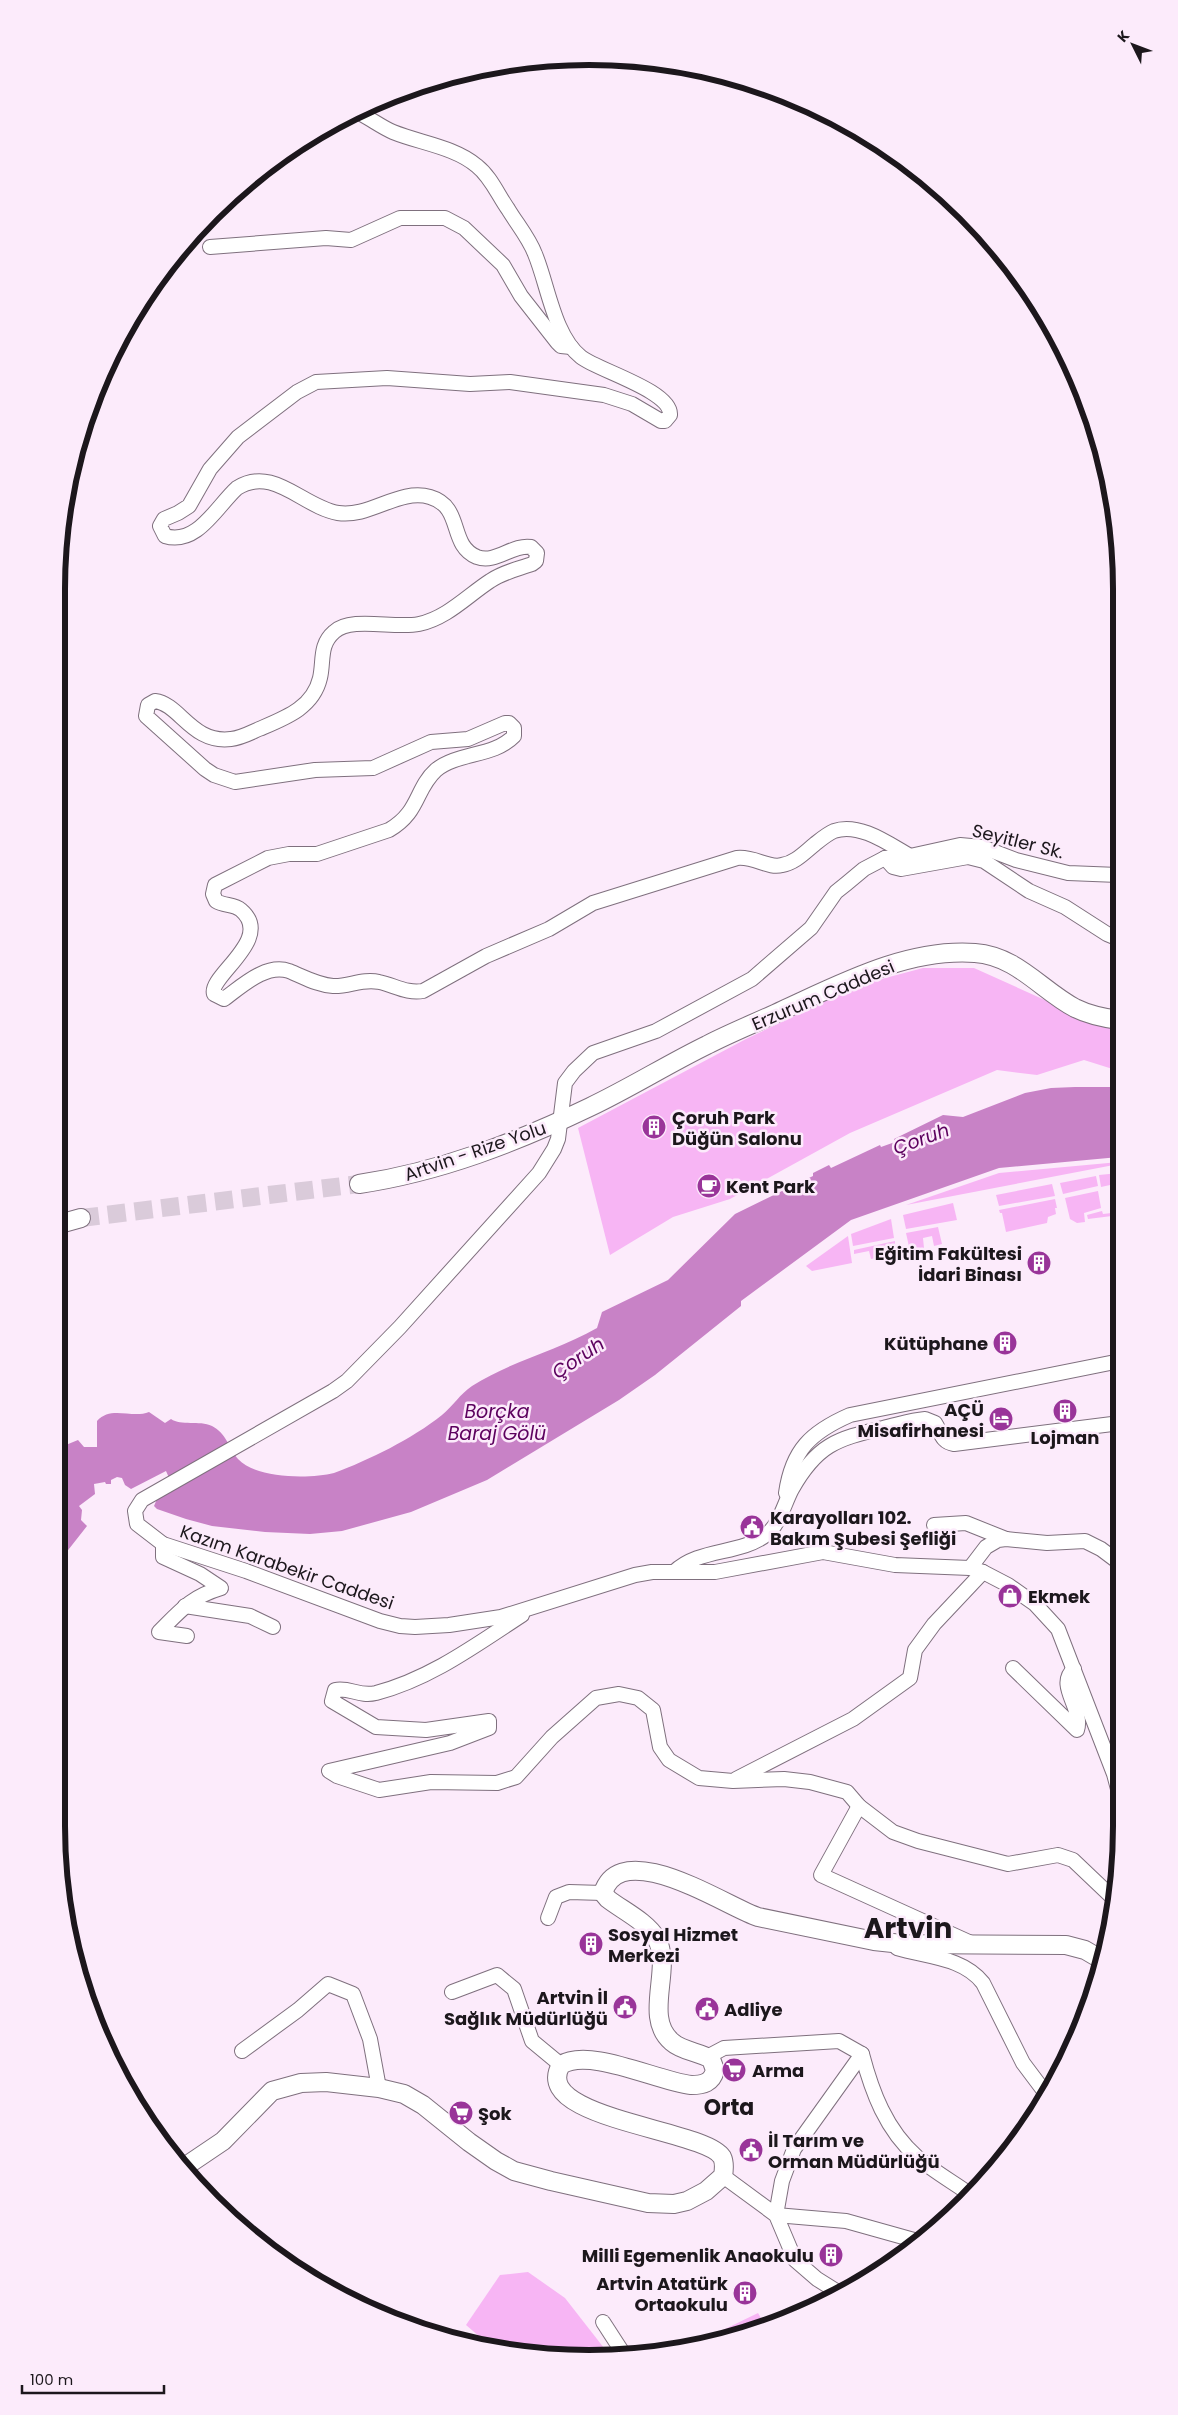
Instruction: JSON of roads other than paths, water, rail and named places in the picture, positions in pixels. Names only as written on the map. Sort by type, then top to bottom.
[{"type":"main road","name":"Erzurum Caddesi","points":[[560,1121],[614,1095],[708,1044],[872,972],[927,956],[962,952],[997,957],[1026,973],[1074,1008],[1113,1019]]},
{"type":"main road","name":"Artvin - Rize Yolu","points":[[359,1184],[410,1175],[444,1165],[494,1148],[560,1121]]},
{"type":"main road","points":[[65,1222],[81,1218]]},
{"type":"main road","points":[[189,2164],[222,2141],[259,2102],[280,2087],[319,2082],[379,2088],[404,2094],[414,2099],[496,2161],[514,2171],[636,2200],[674,2204],[687,2201],[706,2192],[723,2176],[722,2157],[705,2145],[632,2124],[572,2101],[558,2084],[556,2076],[561,2066],[575,2060],[595,2061],[671,2082],[698,2085],[704,2084],[714,2076],[714,2063],[707,2057],[674,2044],[663,2030],[659,2017],[659,1945],[649,1930],[608,1899],[603,1893],[606,1883],[618,1873],[643,1872],[659,1875],[698,1887],[746,1913],[758,1917],[874,1941],[910,1944],[1066,1945],[1085,1950],[1096,1957]]},
{"type":"street","points":[[364,116],[387,129],[459,155],[479,167],[488,177],[530,244],[561,328],[571,347],[588,362],[631,380],[670,408],[668,418],[665,421],[657,420],[632,404],[604,395],[510,382],[470,384],[386,378],[316,382],[297,392],[238,437],[210,469],[193,501],[183,511],[164,518],[160,529],[165,536],[187,535],[199,528],[237,488],[245,483],[262,480],[277,484],[319,507],[340,514],[362,512],[413,496],[432,497],[448,508],[454,517],[462,546],[476,556],[493,558],[525,547],[534,549],[537,553],[536,561],[532,564],[497,576],[437,618],[407,626],[356,624],[339,628],[327,639],[318,685],[305,705],[295,713],[241,737],[225,740],[208,737],[198,732],[162,704],[155,701],[148,705],[146,716],[196,762],[214,775],[235,782],[314,770],[373,768],[431,742],[468,739],[505,723],[514,728],[514,736],[507,742],[486,751],[452,761],[435,772],[406,818],[389,830],[317,854],[289,854],[268,858],[215,886],[213,894],[216,901],[242,911],[248,918],[250,928],[245,947],[238,959],[215,983],[214,994],[224,999],[260,975],[278,969],[287,970],[328,985],[337,986],[366,980],[410,991],[423,991],[486,956],[549,929],[593,902],[737,858],[748,857],[771,866],[781,866],[792,862],[834,831],[851,830],[879,838],[910,856]]},
{"type":"street","points":[[210,247],[326,238],[351,240],[400,218],[446,218],[464,228],[494,255],[503,265],[521,296],[557,342],[561,346],[571,347]]},
{"type":"street","name":"Seyitler Sk.","points":[[885,858],[910,856],[960,845],[982,847],[1016,860],[1068,873],[1113,875]]},
{"type":"street","points":[[885,858],[890,864],[901,869],[968,857],[984,861],[998,868],[1029,891],[1065,907],[1113,937]]},
{"type":"street","name":"Kazım Karabekir Caddesi","points":[[885,858],[864,869],[836,892],[811,928],[752,979],[656,1031],[593,1053],[574,1071],[566,1083],[554,1150],[539,1173],[373,1356],[333,1391],[142,1500],[135,1511],[137,1524],[163,1544],[246,1571],[380,1621],[400,1626],[428,1627],[471,1623],[533,1609],[635,1575],[674,1572],[715,1572],[823,1552],[903,1566],[976,1570],[1008,1585],[1049,1618],[1064,1639],[1113,1772]]},
{"type":"street","points":[[784,1506],[790,1470],[802,1447],[822,1431],[850,1415],[1113,1362]]},
{"type":"street","points":[[674,1572],[689,1561],[759,1539],[772,1529],[800,1474],[815,1456],[842,1439],[920,1419],[929,1419],[935,1423],[944,1440],[954,1444],[1113,1424]]},
{"type":"street","points":[[934,1525],[966,1523],[1006,1539]]},
{"type":"street","points":[[733,1781],[853,1719],[910,1678],[915,1650],[976,1570],[986,1547],[998,1540],[1006,1539],[1047,1544],[1085,1541],[1113,1558]]},
{"type":"street","points":[[163,1544],[163,1557],[200,1574],[221,1588],[200,1594],[159,1632],[187,1636]]},
{"type":"street","points":[[185,1606],[250,1616],[273,1627]]},
{"type":"street","points":[[533,1609],[440,1668],[375,1693],[356,1694],[345,1688],[335,1690],[332,1702],[376,1726],[426,1730],[489,1721],[490,1728],[450,1743],[329,1770],[337,1776],[378,1790],[431,1782],[497,1783],[516,1777],[552,1737],[596,1698],[619,1694],[638,1698],[654,1710],[660,1747],[670,1760],[699,1778],[733,1781],[784,1779],[810,1782],[847,1792],[859,1806],[893,1832],[918,1841],[1008,1864],[1058,1855],[1073,1860],[1109,1895]]},
{"type":"street","points":[[1013,1668],[1077,1730],[1079,1716],[1067,1684],[1068,1676],[1074,1669]]},
{"type":"street","points":[[859,1806],[821,1875],[974,1944]]},
{"type":"street","points":[[548,1918],[556,1897],[569,1892],[603,1893]]},
{"type":"street","points":[[874,1941],[952,1962],[976,1974],[983,1983],[1023,2063],[1042,2089]]},
{"type":"street","points":[[452,1992],[497,1975],[514,1990],[532,2041],[561,2066]]},
{"type":"street","points":[[242,2051],[298,2010],[328,1984],[353,1994],[370,2039],[379,2088]]},
{"type":"street","points":[[707,2057],[724,2048],[839,2041],[862,2054],[873,2094],[890,2126],[916,2157],[965,2191]]},
{"type":"street","points":[[776,2215],[782,2181],[794,2149],[862,2054]]},
{"type":"street","points":[[723,2176],[776,2215],[795,2260],[817,2279],[834,2289]]},
{"type":"street","points":[[776,2215],[846,2221],[911,2239]]},
{"type":"street","points":[[603,2322],[621,2349]]},
{"type":"water","name":"Borçka Baraj Gölü","points":[[1113,1087],[1113,1158],[999,1168],[851,1220],[741,1301],[741,1306],[655,1375],[619,1400],[487,1480],[411,1512],[342,1531],[310,1534],[265,1532],[212,1526],[186,1519],[157,1509],[154,1506],[157,1499],[174,1489],[166,1471],[131,1489],[125,1485],[122,1478],[117,1477],[111,1480],[111,1484],[106,1484],[105,1482],[94,1484],[95,1494],[79,1506],[82,1510],[81,1520],[87,1526],[65,1554],[65,1445],[78,1440],[84,1447],[97,1447],[97,1421],[103,1416],[115,1413],[142,1414],[149,1412],[165,1423],[171,1419],[180,1422],[207,1424],[221,1433],[238,1459],[246,1466],[270,1474],[284,1476],[311,1476],[334,1473],[376,1455],[430,1424],[442,1415],[468,1389],[487,1377],[597,1328],[602,1312],[668,1280],[735,1214],[813,1176],[813,1173],[829,1165],[831,1168],[880,1145],[881,1147],[895,1142],[894,1139],[943,1115],[963,1117],[1025,1093],[1051,1088]]},
{"type":"tunnel","points":[[81,1218],[359,1184]]},
{"type":"place","name":"Çoruh Park Düğün Salonu","points":[[654,1127]]},
{"type":"place","name":"Kent Park","points":[[709,1186]]},
{"type":"place","name":"Eğitim Fakültesi İdari Binası","points":[[1039,1263]]},
{"type":"place","name":"Kütüphane","points":[[1005,1343]]},
{"type":"place","name":"Lojman","points":[[1065,1411]]},
{"type":"place","name":"AÇÜ Misafirhanesi","points":[[1001,1419]]},
{"type":"place","name":"Karayolları 102. Bakım Şubesi Şefliği","points":[[752,1527]]},
{"type":"place","name":"Ekmek","points":[[1010,1596]]},
{"type":"place","name":"Sosyal Hizmet Merkezi","points":[[591,1944]]},
{"type":"place","name":"Artvin İl Sağlık Müdürlüğü","points":[[625,2007]]},
{"type":"place","name":"Adliye","points":[[707,2009]]},
{"type":"place","name":"Arma","points":[[734,2070]]},
{"type":"place","name":"Şok","points":[[461,2113]]},
{"type":"place","name":"İl Tarım ve Orman Müdürlüğü","points":[[751,2150]]},
{"type":"place","name":"Milli Egemenlik Anaokulu","points":[[831,2255]]},
{"type":"place","name":"Artvin Atatürk Ortaokulu","points":[[745,2293]]},
{"type":"district","name":"Artvin","points":[[908,1928]]},
{"type":"district","name":"Orta","points":[[729,2107]]},
{"type":"water label","name":"Çoruh","points":[[921,1139]]},
{"type":"water label","name":"Çoruh","points":[[578,1358]]}]
